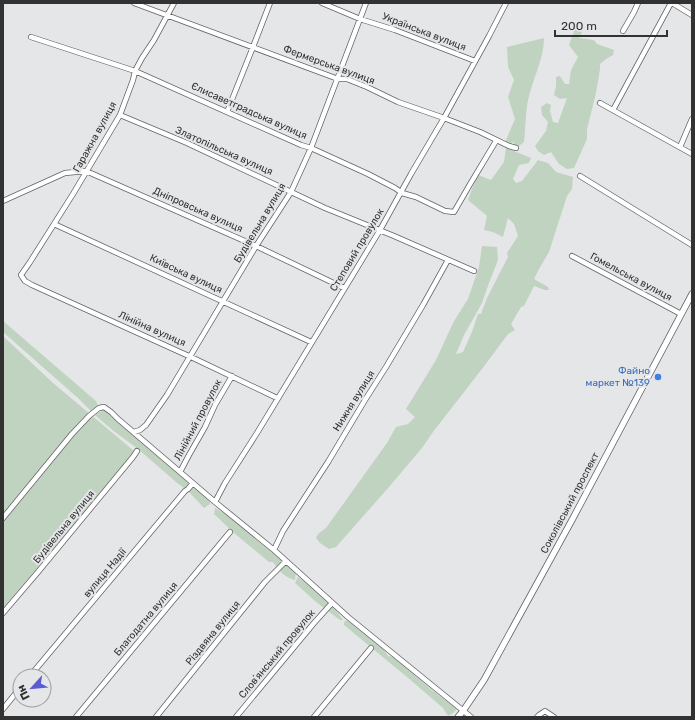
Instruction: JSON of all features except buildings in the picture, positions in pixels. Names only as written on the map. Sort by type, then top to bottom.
[{"type":"street","name":"Фермерська вулиця","points":[[134,3],[338,79],[347,79],[398,102],[480,132],[496,141],[516,148]]},
{"type":"street","name":"Гаражна вулиця","points":[[21,275],[73,194],[120,115],[135,71],[174,3]]},
{"type":"street","points":[[227,112],[270,3]]},
{"type":"street","name":"Українська вулиця","points":[[322,3],[360,19],[395,30],[475,61]]},
{"type":"street","name":"Будівельна вулиця","points":[[134,432],[140,430],[146,425],[166,396],[256,246],[291,192],[311,148],[366,3]]},
{"type":"street","name":"Степовий провулок","points":[[215,502],[225,483],[402,193],[411,174],[475,61],[505,3]]},
{"type":"street","points":[[623,31],[638,3]]},
{"type":"street","points":[[613,110],[671,3],[692,15]]},
{"type":"street","name":"Єлисаветградська вулиця","points":[[31,37],[135,71],[301,145],[311,148],[368,174],[402,193],[416,196],[445,212],[454,212],[496,141]]},
{"type":"street","points":[[600,103],[692,154]]},
{"type":"street","name":"Златопільська вулиця","points":[[120,115],[187,143],[325,208],[474,271]]},
{"type":"street","points":[[680,147],[692,119]]},
{"type":"street","points":[[3,201],[65,173],[86,171]]},
{"type":"street","name":"Дніпровська вулиця","points":[[86,171],[256,246],[344,288]]},
{"type":"street","points":[[580,176],[692,245]]},
{"type":"street","name":"Київська вулиця","points":[[54,224],[311,342]]},
{"type":"street","name":"Гомельська вулиця","points":[[572,256],[682,314]]},
{"type":"street","name":"Нижня вулиця","points":[[274,550],[283,531],[328,462],[386,367],[448,260]]},
{"type":"street","name":"Лінійна вулиця","points":[[21,275],[25,281],[38,288],[278,398]]},
{"type":"street","name":"Соколівський проспект","points":[[458,717],[484,680],[572,520],[692,294]]},
{"type":"street","name":"Лінійний провулок","points":[[180,472],[232,376]]},
{"type":"street","points":[[3,518],[72,434],[89,416],[99,408],[104,407],[215,502],[274,550],[353,621],[470,717]]},
{"type":"street","name":"Будівельна вулиця","points":[[3,613],[137,451]]},
{"type":"street","name":"вулиця Надії","points":[[37,668],[193,483]]},
{"type":"street","name":"Благодатна вулиця","points":[[76,717],[230,532]]},
{"type":"street","name":"Різдвяна вулиця","points":[[156,717],[265,582],[286,561]]},
{"type":"street","name":"Словʼянський провулок","points":[[236,717],[332,603]]},
{"type":"street","points":[[314,717],[371,648]]},
{"type":"street","points":[[3,709],[12,698]]},
{"type":"street","points":[[537,717],[546,711],[554,717]]},
{"type":"green space","points":[[575,29],[582,32],[579,38],[594,40],[597,44],[614,50],[613,55],[600,64],[596,93],[587,129],[587,139],[574,168],[567,169],[559,164],[551,152],[544,155],[538,151],[535,146],[546,131],[548,122],[542,115],[541,107],[547,103],[551,105],[550,111],[553,122],[558,123],[567,98],[560,99],[554,95],[556,77],[560,76],[565,84],[569,84],[571,70],[578,57],[569,45]]},
{"type":"green space","points":[[544,38],[541,60],[528,102],[524,142],[519,146],[514,145],[514,142],[506,144],[506,140],[515,119],[508,97],[514,80],[508,67],[507,47]]},
{"type":"green space","points":[[506,148],[531,158],[529,163],[519,165],[513,179],[516,183],[522,181],[538,160],[548,163],[556,172],[573,177],[572,189],[567,196],[549,252],[534,279],[548,287],[549,290],[534,286],[524,306],[521,307],[511,324],[515,330],[508,334],[422,448],[389,487],[336,547],[329,549],[320,543],[316,538],[318,534],[326,528],[387,443],[396,427],[408,424],[415,417],[406,409],[436,360],[454,321],[468,299],[479,267],[482,246],[497,247],[498,260],[482,303],[464,335],[456,354],[463,352],[478,314],[481,314],[487,298],[508,257],[507,253],[518,236],[514,224],[508,218],[503,237],[493,232],[484,230],[487,216],[468,200],[478,175],[491,180],[504,162]]},
{"type":"green space","points":[[3,321],[96,401],[98,406],[91,411],[3,332]]},
{"type":"green space","points":[[3,336],[53,383],[134,451],[68,532],[3,608]]},
{"type":"green space","points":[[103,410],[209,499],[210,504],[204,508],[188,491],[95,415]]},
{"type":"green space","points":[[215,508],[229,516],[296,572],[295,580],[285,575],[273,562],[269,562],[233,532],[214,514]]},
{"type":"green space","points":[[298,577],[328,602],[343,620],[340,620],[316,602],[295,583]]},
{"type":"green space","points":[[347,620],[382,647],[388,656],[394,657],[433,691],[457,709],[448,716],[443,708],[344,625],[344,622]]},
{"type":"place","name":"Файно маркет №139","points":[[658,377]]}]
